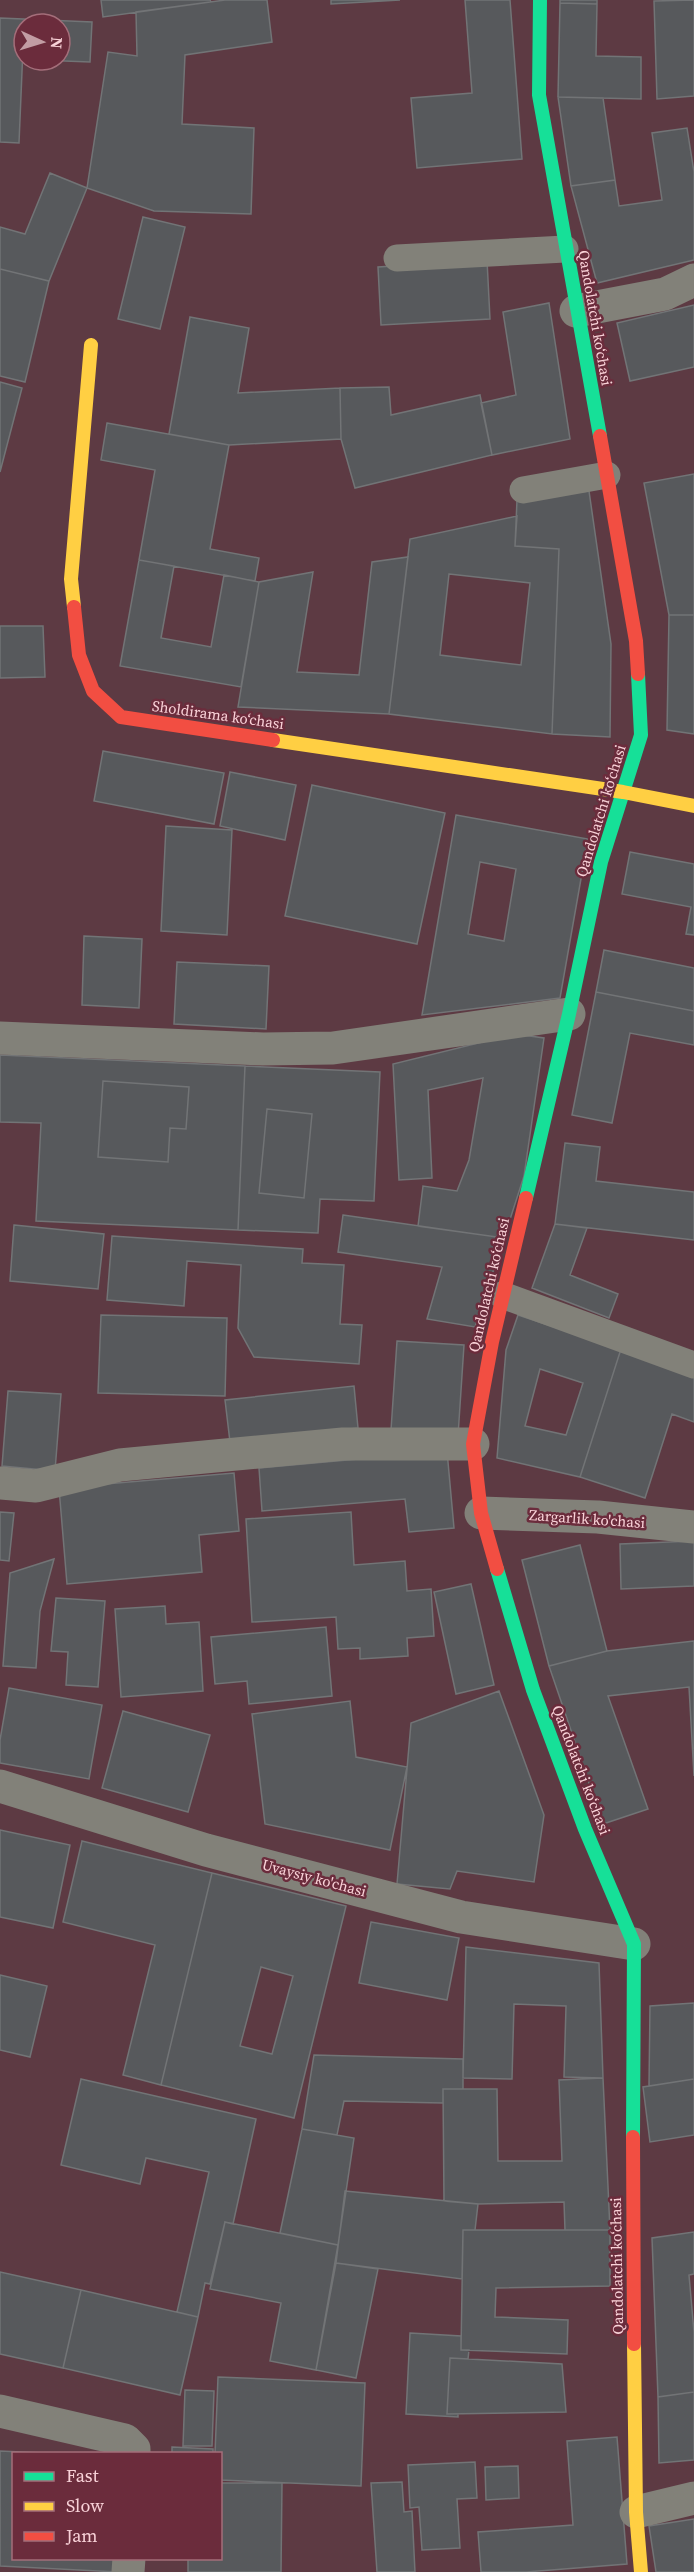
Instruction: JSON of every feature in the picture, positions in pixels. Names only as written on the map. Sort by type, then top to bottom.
[{"type":"street","name":"Qandolatchi koʻchasi","points":[[540,0],[539,95],[636,641],[641,735],[601,862],[569,1014],[502,1295],[473,1444],[481,1513],[533,1690],[585,1829],[634,1944],[632,2226],[636,2511],[641,2572]]},
{"type":"street","points":[[576,311],[665,294],[694,280]]},
{"type":"street","name":"Sholdirama ko‘chasi","points":[[91,345],[71,579],[79,655],[93,691],[121,717],[623,792],[694,806]]},
{"type":"street","points":[[0,1038],[263,1049],[333,1048],[569,1014]]},
{"type":"street","points":[[0,1483],[36,1486],[120,1465],[343,1444],[473,1444]]},
{"type":"street","name":"Zargarlik ko'chasi","points":[[481,1513],[598,1517],[694,1527]]},
{"type":"street","name":"Uvaysiy ko'chasi","points":[[0,1786],[206,1850],[461,1917],[634,1944]]},
{"type":"street","points":[[0,2411],[125,2440],[134,2452]]},
{"type":"street","points":[[636,2511],[694,2498]]},
{"type":"lane","points":[[397,258],[565,249]]},
{"type":"lane","points":[[523,490],[607,475]]},
{"type":"lane","points":[[502,1295],[694,1365]]},
{"type":"building","points":[[101,0],[210,0],[211,2],[103,17]]},
{"type":"building","points":[[225,0],[267,0],[272,42],[185,55],[182,124],[254,128],[251,214],[154,211],[87,188],[108,52],[137,56],[136,12]]},
{"type":"building","points":[[331,0],[400,0],[331,4]]},
{"type":"building","points":[[465,0],[510,0],[522,159],[417,168],[411,98],[472,93]]},
{"type":"building","points":[[560,0],[597,0],[597,4],[560,3]]},
{"type":"building","points":[[694,0],[694,96],[657,99],[654,1]]},
{"type":"building","points":[[560,3],[597,4],[596,56],[641,57],[641,99],[558,97]]},
{"type":"building","points":[[0,18],[12,19],[12,72],[22,72],[19,143],[0,142]]},
{"type":"building","points":[[72,21],[92,22],[90,62],[72,61]]},
{"type":"building","points":[[558,97],[603,98],[615,180],[571,186]]},
{"type":"building","points":[[687,128],[694,172],[694,260],[597,283],[571,186],[615,180],[619,206],[662,200],[652,133]]},
{"type":"building","points":[[50,173],[87,188],[49,281],[0,269],[0,227],[25,234]]},
{"type":"building","points":[[143,217],[185,227],[160,329],[118,319]]},
{"type":"building","points":[[487,260],[490,319],[381,325],[378,267]]},
{"type":"building","points":[[0,269],[49,281],[25,382],[0,376]]},
{"type":"building","points":[[549,303],[570,439],[492,455],[481,403],[516,395],[503,312]]},
{"type":"building","points":[[694,305],[694,367],[630,381],[617,323]]},
{"type":"building","points":[[190,317],[249,328],[238,393],[340,388],[341,439],[229,445],[169,434]]},
{"type":"building","points":[[0,382],[22,388],[0,472]]},
{"type":"building","points":[[389,387],[391,415],[480,395],[492,455],[355,488],[341,439],[340,388]]},
{"type":"building","points":[[107,423],[229,445],[210,549],[259,558],[255,581],[139,560],[155,470],[101,460]]},
{"type":"building","points":[[694,474],[694,615],[669,615],[644,483]]},
{"type":"building","points":[[589,491],[611,644],[610,737],[552,734],[559,549],[515,546],[517,500]]},
{"type":"building","points":[[517,516],[515,546],[559,549],[552,734],[389,714],[410,539]],"holes":[[[449,574],[530,583],[521,665],[440,655]]]},
{"type":"building","points":[[408,557],[389,714],[238,707],[259,582],[313,572],[297,672],[359,675],[372,562]]},
{"type":"building","points":[[139,560],[174,566],[161,638],[211,647],[224,575],[259,582],[241,687],[120,666]]},
{"type":"building","points":[[669,615],[694,615],[694,734],[667,730]]},
{"type":"building","points":[[0,626],[43,626],[45,677],[0,678]]},
{"type":"building","points":[[103,751],[224,773],[214,824],[94,801]]},
{"type":"building","points":[[230,772],[296,785],[285,840],[220,826]]},
{"type":"building","points":[[312,785],[445,813],[417,944],[285,916]]},
{"type":"building","points":[[456,815],[588,839],[560,998],[422,1015]],"holes":[[[480,862],[516,869],[504,941],[468,934]]]},
{"type":"building","points":[[166,826],[232,830],[227,935],[161,931]]},
{"type":"building","points":[[630,852],[694,864],[694,935],[686,934],[691,907],[622,894]]},
{"type":"building","points":[[84,936],[142,939],[139,1008],[82,1005]]},
{"type":"building","points":[[604,950],[694,968],[694,1011],[596,992]]},
{"type":"building","points":[[177,962],[269,966],[266,1029],[174,1024]]},
{"type":"building","points":[[596,992],[694,1011],[694,1045],[630,1033],[612,1123],[572,1115]]},
{"type":"building","points":[[515,1034],[544,1038],[524,1176],[504,1238],[418,1226],[423,1186],[457,1191],[469,1160],[483,1078],[428,1090],[432,1178],[399,1180],[393,1064]]},
{"type":"building","points":[[0,1055],[245,1066],[238,1230],[36,1221],[41,1123],[0,1122]],"holes":[[[103,1081],[189,1087],[186,1129],[170,1128],[168,1162],[98,1157]]]},
{"type":"building","points":[[245,1066],[380,1072],[374,1201],[320,1199],[318,1233],[238,1230]],"holes":[[[267,1109],[312,1114],[304,1198],[259,1193]]]},
{"type":"building","points":[[103,1081],[189,1087],[186,1129],[170,1128],[168,1162],[98,1157]]},
{"type":"building","points":[[267,1109],[312,1114],[304,1198],[259,1193]]},
{"type":"building","points":[[565,1143],[600,1147],[596,1181],[694,1192],[694,1240],[555,1224]]},
{"type":"building","points":[[343,1215],[504,1238],[475,1327],[427,1319],[442,1267],[338,1252]]},
{"type":"building","points":[[555,1224],[587,1228],[570,1275],[618,1294],[609,1318],[532,1288]]},
{"type":"building","points":[[14,1225],[104,1234],[98,1289],[10,1281]]},
{"type":"building","points":[[112,1236],[303,1249],[302,1263],[344,1265],[340,1324],[362,1325],[359,1364],[254,1357],[238,1328],[241,1265],[187,1261],[184,1306],[107,1300]]},
{"type":"building","points":[[101,1315],[227,1318],[225,1396],[98,1393]]},
{"type":"building","points":[[518,1315],[621,1349],[580,1477],[497,1458],[506,1350]],"holes":[[[540,1369],[583,1383],[566,1435],[525,1426]]]},
{"type":"building","points":[[397,1341],[464,1345],[458,1436],[391,1430]]},
{"type":"building","points":[[621,1349],[694,1373],[694,1422],[672,1414],[645,1498],[580,1477]]},
{"type":"building","points":[[354,1386],[358,1428],[230,1442],[225,1400]]},
{"type":"building","points":[[8,1391],[61,1394],[55,1471],[2,1466]]},
{"type":"building","points":[[447,1451],[454,1528],[409,1532],[405,1499],[262,1511],[259,1468]]},
{"type":"building","points":[[234,1473],[239,1531],[199,1535],[202,1572],[67,1584],[59,1488]]},
{"type":"building","points":[[0,1512],[14,1513],[9,1561],[0,1560]]},
{"type":"building","points":[[351,1512],[354,1565],[405,1561],[407,1591],[431,1589],[434,1636],[407,1638],[408,1656],[360,1659],[360,1648],[338,1649],[336,1617],[252,1622],[246,1519]]},
{"type":"building","points":[[694,1541],[694,1586],[621,1589],[620,1544]]},
{"type":"building","points":[[580,1545],[607,1651],[549,1666],[522,1560]]},
{"type":"building","points":[[54,1559],[40,1611],[36,1668],[3,1666],[10,1573]]},
{"type":"building","points":[[471,1584],[494,1685],[456,1694],[434,1592]]},
{"type":"building","points":[[56,1598],[105,1601],[98,1687],[66,1685],[68,1652],[51,1651]]},
{"type":"building","points":[[165,1606],[166,1624],[199,1622],[203,1691],[121,1697],[115,1609]]},
{"type":"building","points":[[326,1627],[332,1696],[249,1704],[247,1681],[215,1684],[211,1637]]},
{"type":"building","points":[[694,1641],[694,1776],[689,1687],[608,1696],[648,1809],[603,1824],[549,1666],[607,1651]]},
{"type":"building","points":[[9,1688],[102,1705],[89,1779],[0,1763],[0,1740]]},
{"type":"building","points":[[499,1691],[544,1815],[534,1882],[457,1871],[450,1889],[397,1884],[411,1723]]},
{"type":"building","points":[[350,1701],[356,1757],[407,1767],[390,1850],[265,1824],[252,1714]]},
{"type":"building","points":[[123,1711],[210,1735],[188,1812],[102,1788]]},
{"type":"building","points":[[0,1830],[70,1845],[53,1928],[0,1917]]},
{"type":"building","points":[[82,1841],[212,1873],[161,2085],[123,2075],[155,1945],[63,1922]]},
{"type":"building","points":[[212,1873],[346,1906],[294,2118],[161,2085]],"holes":[[[261,1967],[293,1976],[272,2054],[240,2046]]]},
{"type":"building","points":[[371,1922],[459,1938],[447,2000],[359,1983]]},
{"type":"building","points":[[466,1947],[599,1963],[603,2078],[564,2077],[566,2006],[514,2004],[512,2079],[463,2078]]},
{"type":"building","points":[[0,1975],[47,1986],[30,2057],[0,2050]]},
{"type":"building","points":[[694,2003],[694,2079],[649,2086],[650,2006]]},
{"type":"building","points":[[314,2055],[463,2059],[463,2089],[443,2089],[443,2103],[344,2101],[337,2135],[302,2129]]},
{"type":"building","points":[[603,2078],[610,2230],[565,2230],[564,2202],[478,2204],[444,2201],[443,2089],[497,2089],[498,2161],[562,2161],[559,2080]]},
{"type":"building","points":[[81,2079],[256,2119],[233,2224],[225,2222],[210,2284],[205,2283],[198,2317],[177,2312],[209,2172],[146,2158],[140,2184],[61,2165]]},
{"type":"building","points":[[694,2079],[694,2135],[650,2142],[643,2087]]},
{"type":"building","points":[[302,2129],[354,2138],[338,2245],[280,2233]]},
{"type":"building","points":[[345,2191],[478,2204],[475,2230],[463,2230],[462,2279],[336,2263]]},
{"type":"building","points":[[225,2222],[338,2245],[316,2370],[270,2361],[281,2303],[210,2289]]},
{"type":"building","points":[[463,2230],[610,2230],[610,2286],[496,2288],[495,2317],[568,2320],[567,2354],[461,2350]]},
{"type":"building","points":[[694,2232],[694,2274],[689,2275],[694,2332],[694,2392],[658,2397],[652,2238]]},
{"type":"building","points":[[336,2263],[378,2269],[356,2378],[316,2370]]},
{"type":"building","points":[[0,2272],[81,2290],[63,2368],[0,2354]]},
{"type":"building","points":[[81,2290],[198,2317],[180,2395],[63,2368]]},
{"type":"building","points":[[410,2333],[461,2336],[461,2350],[469,2350],[468,2359],[450,2358],[447,2414],[458,2414],[458,2417],[406,2414]]},
{"type":"building","points":[[450,2358],[562,2364],[566,2412],[447,2414]]},
{"type":"building","points":[[218,2377],[365,2383],[361,2486],[222,2480],[222,2452],[215,2452]]},
{"type":"building","points":[[185,2390],[214,2391],[212,2446],[183,2446]]},
{"type":"building","points":[[694,2392],[694,2460],[659,2463],[658,2397]]},
{"type":"building","points":[[617,2437],[627,2564],[526,2572],[481,2572],[478,2532],[573,2525],[567,2441]]},
{"type":"building","points":[[172,2447],[213,2449],[213,2452],[172,2452]]},
{"type":"building","points":[[0,2451],[21,2452],[12,2452],[12,2560],[119,2560],[118,2572],[0,2566]]},
{"type":"building","points":[[475,2462],[477,2498],[457,2499],[460,2548],[422,2550],[419,2507],[410,2508],[408,2465]]},
{"type":"building","points":[[518,2466],[519,2498],[486,2500],[485,2467]]},
{"type":"building","points":[[402,2482],[404,2512],[412,2511],[415,2572],[377,2572],[371,2483]]},
{"type":"building","points":[[222,2483],[282,2483],[281,2572],[188,2572],[188,2560],[222,2560]]},
{"type":"building","points":[[694,2519],[694,2572],[656,2572],[649,2526]]},
{"type":"traffic: fast","points":[[540,0],[539,95],[600,436]]},
{"type":"traffic: fast","points":[[526,1198],[569,1014],[601,862],[641,735],[638,674]]},
{"type":"traffic: fast","points":[[497,1569],[533,1690],[585,1829],[634,1944],[633,2137]]},
{"type":"traffic: slow","points":[[74,607],[71,579],[91,345]]},
{"type":"traffic: slow","points":[[273,740],[623,792],[694,806]]},
{"type":"traffic: slow","points":[[634,2344],[636,2512],[641,2572]]},
{"type":"traffic: jam","points":[[600,436],[636,641],[638,674]]},
{"type":"traffic: jam","points":[[74,607],[79,655],[93,691],[121,717],[273,740]]},
{"type":"traffic: jam","points":[[497,1569],[481,1513],[473,1444],[492,1342],[526,1198]]},
{"type":"traffic: jam","points":[[633,2137],[634,2344]]}]
